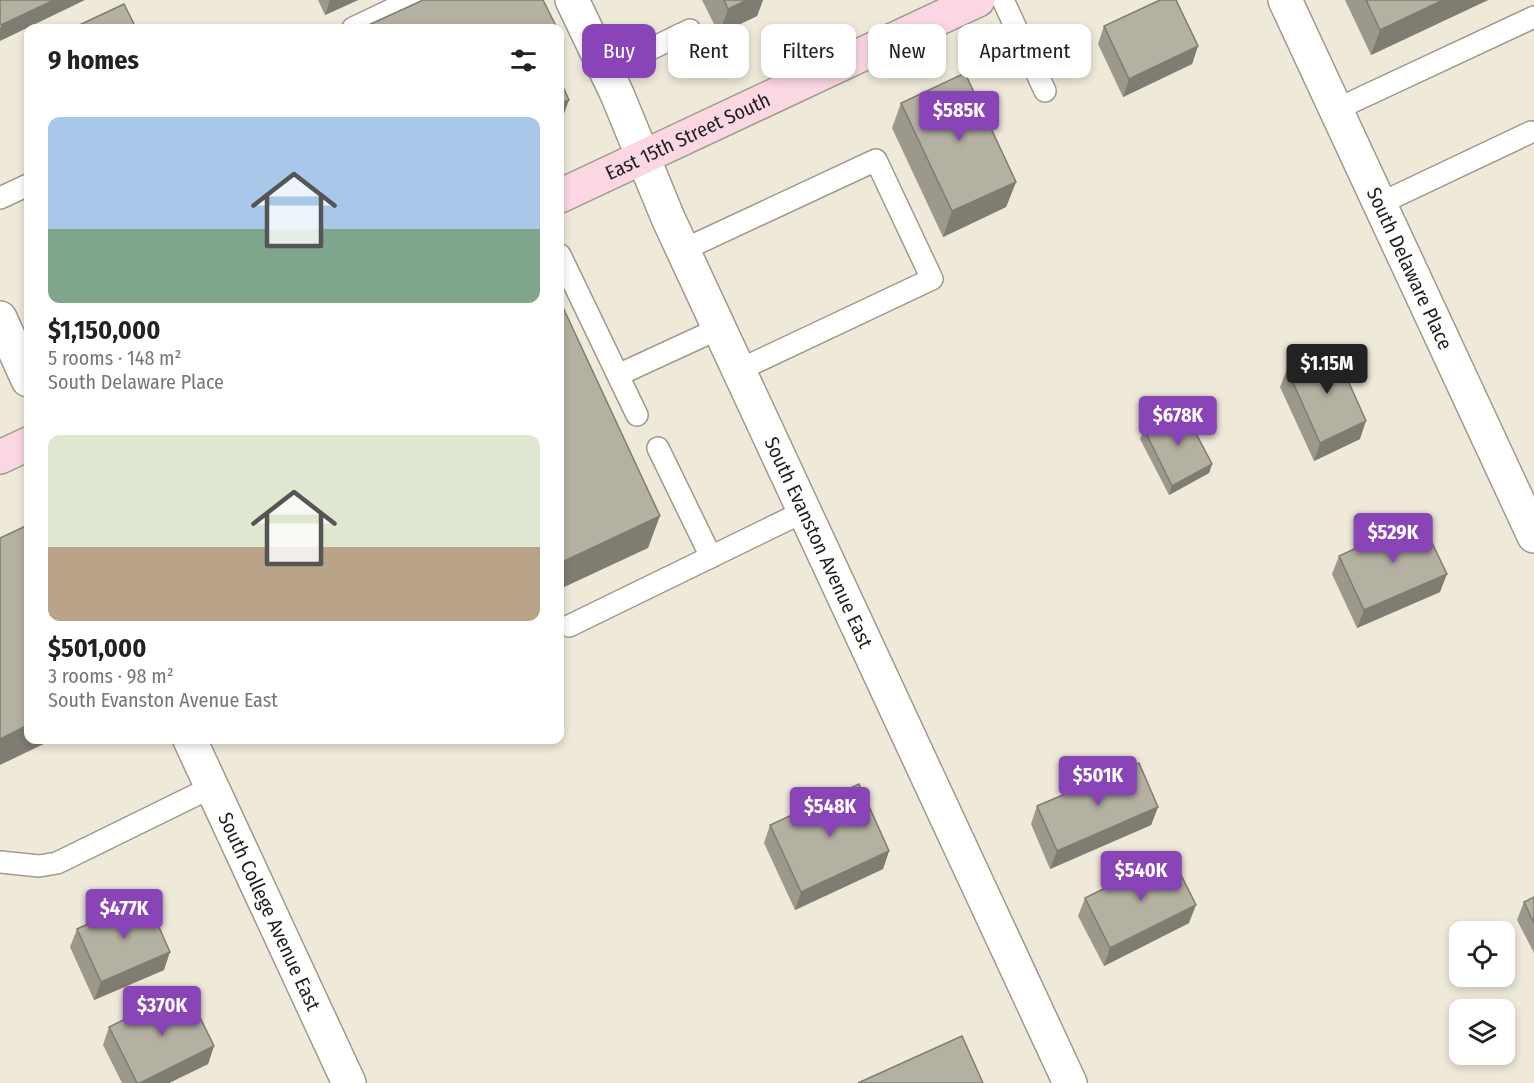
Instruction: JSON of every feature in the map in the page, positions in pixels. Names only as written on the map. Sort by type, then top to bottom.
[{"type":"main road","name":"East 15th Street South","points":[[564,194],[978,0]]},
{"type":"main road","points":[[0,457],[24,446]]},
{"type":"street","name":"South Evanston Avenue East","points":[[572,0],[583,24]]},
{"type":"street","name":"South Delaware Place","points":[[1285,0],[1534,536]]},
{"type":"street","name":"South Evanston Avenue East","points":[[608,78],[683,250],[1070,1083]]},
{"type":"street","points":[[14,335],[24,367]]},
{"type":"street","name":"South College Avenue East","points":[[192,744],[349,1083]]},
{"type":"lane","points":[[361,24],[412,0]]},
{"type":"lane","points":[[1002,0],[1045,91]]},
{"type":"lane","points":[[1335,110],[1534,17]]},
{"type":"lane","points":[[1379,204],[1532,132]]},
{"type":"lane","points":[[683,250],[876,159],[932,279],[739,370]]},
{"type":"lane","points":[[0,198],[24,187]]},
{"type":"lane","points":[[564,263],[637,415]]},
{"type":"lane","points":[[618,375],[720,328]]},
{"type":"lane","points":[[658,448],[711,557]]},
{"type":"lane","points":[[569,626],[806,511]]},
{"type":"lane","points":[[0,862],[39,866],[57,863],[212,787]]},
{"type":"building","points":[[0,0],[54,0],[1,25]]},
{"type":"building","points":[[423,0],[543,0],[555,24],[371,24]]},
{"type":"building","points":[[724,0],[747,0],[728,9]]},
{"type":"building","points":[[1160,0],[1176,0],[1198,46],[1129,79],[1104,26]]},
{"type":"building","points":[[1366,0],[1443,0],[1380,30]]},
{"type":"building","points":[[124,4],[134,24],[82,24]]},
{"type":"building","points":[[958,76],[967,78],[1016,182],[952,211],[901,103]]},
{"type":"building","points":[[564,89],[569,100],[564,102]]},
{"type":"building","points":[[564,310],[660,516],[564,561]]},
{"type":"building","points":[[1333,347],[1366,421],[1320,443],[1287,369]]},
{"type":"building","points":[[1182,407],[1212,464],[1172,486],[1144,429]]},
{"type":"building","points":[[1420,518],[1447,574],[1364,610],[1339,556]]},
{"type":"building","points":[[24,527],[24,727],[0,739],[0,538]]},
{"type":"building","points":[[1139,763],[1158,807],[1057,851],[1037,806]]},
{"type":"building","points":[[859,784],[889,851],[801,892],[770,825]]},
{"type":"building","points":[[1171,855],[1196,905],[1110,948],[1085,898]]},
{"type":"building","points":[[1534,897],[1534,923],[1524,902]]},
{"type":"building","points":[[146,898],[170,952],[101,982],[77,929]]},
{"type":"building","points":[[186,989],[214,1046],[137,1083],[109,1027]]},
{"type":"building","points":[[962,1036],[983,1083],[858,1083]]}]
